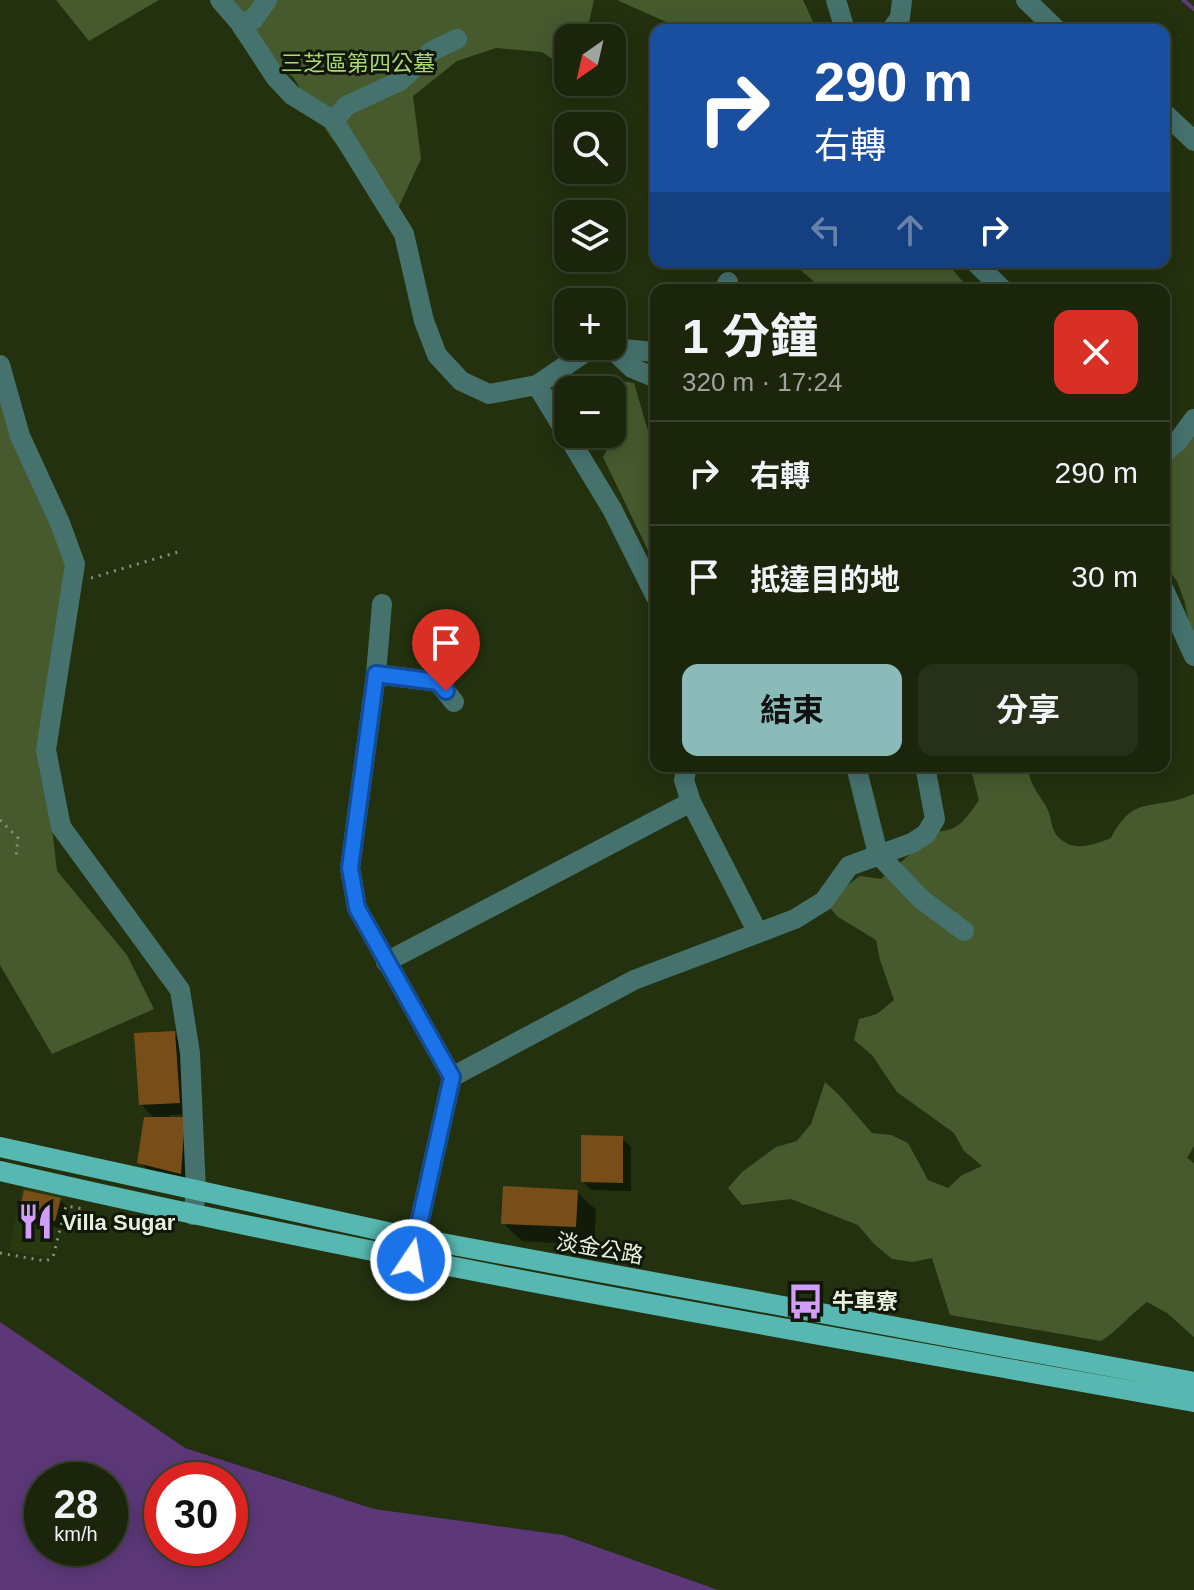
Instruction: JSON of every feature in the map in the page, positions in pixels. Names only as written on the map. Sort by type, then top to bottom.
[{"type":"main road","name":"淡金公路","points":[[0,1147],[415,1238],[1194,1382]]},
{"type":"main road","name":"淡金公路","points":[[0,1171],[411,1260],[1194,1402]]},
{"type":"street","points":[[220,0],[240,23],[276,78],[292,95],[334,121],[404,234],[424,321],[437,355],[461,381],[489,394],[537,385],[574,360]]},
{"type":"street","points":[[240,23],[253,20],[267,0]]},
{"type":"street","points":[[836,0],[843,24]]},
{"type":"street","points":[[896,24],[900,18],[902,0]]},
{"type":"street","points":[[1026,0],[1051,24]]},
{"type":"street","points":[[334,121],[346,106],[400,81],[432,51],[457,39]]},
{"type":"street","points":[[1170,119],[1194,141]]},
{"type":"street","points":[[981,268],[997,284]]},
{"type":"street","points":[[626,349],[650,351]]},
{"type":"street","points":[[624,360],[632,368],[650,376]]},
{"type":"street","points":[[0,365],[20,436],[60,523],[75,564],[46,750],[61,827],[68,841],[180,990],[190,1053],[196,1192],[193,1215]]},
{"type":"street","points":[[537,385],[612,509],[650,585]]},
{"type":"street","points":[[1170,448],[1194,419]]},
{"type":"street","points":[[1170,603],[1194,656]]},
{"type":"street","points":[[382,604],[376,674],[350,868],[357,908],[452,1077],[411,1260]]},
{"type":"street","points":[[376,674],[438,682],[454,702]]},
{"type":"street","points":[[686,772],[684,780],[691,802],[758,933]]},
{"type":"street","points":[[858,772],[878,854],[921,899],[964,931]]},
{"type":"street","points":[[452,1077],[634,980],[795,919],[824,901],[849,866],[912,843],[926,834],[935,819],[926,772]]},
{"type":"street","points":[[386,962],[691,802]]},
{"type":"path","points":[[72,584],[178,552]]},
{"type":"path","points":[[0,820],[18,838],[16,856]]},
{"type":"path","points":[[0,1253],[46,1261],[53,1257],[66,1206],[84,1209]]},
{"type":"shaded area","name":"Villa Sugar","points":[[22,1188],[64,1195],[49,1257],[9,1251]]},
{"type":"shaded area","points":[[0,1322],[185,1448],[228,1462],[144,1462],[144,1566],[248,1566],[248,1468],[374,1509],[563,1535],[718,1590],[0,1590]]},
{"type":"green space","points":[[56,0],[159,0],[89,41]]},
{"type":"green space","name":"三芝區第四公墓","points":[[210,0],[594,0],[588,24],[554,24],[554,60],[542,52],[496,48],[457,61],[413,96],[421,159],[394,217],[330,136],[293,77],[236,36],[220,6]]},
{"type":"green space","points":[[617,0],[803,0],[814,24],[671,24]]},
{"type":"green space","points":[[798,268],[951,268],[965,284],[817,284]]},
{"type":"green space","points":[[626,382],[634,383],[650,431],[650,555],[603,457],[608,448],[626,448]]},
{"type":"green space","points":[[0,387],[66,555],[45,767],[57,871],[127,955],[154,1009],[52,1054],[0,965]]},
{"type":"green space","points":[[1194,416],[1194,650],[1185,603],[1170,572],[1170,433]]},
{"type":"green space","points":[[972,772],[1029,772],[1048,810],[1055,833],[1063,841],[1076,846],[1111,838],[1119,824],[1137,809],[1194,794],[1194,1146],[1187,1158],[1194,1163],[1194,1337],[1167,1313],[1147,1302],[1101,1341],[950,1315],[932,1258],[912,1262],[892,1259],[858,1225],[791,1199],[742,1205],[728,1188],[742,1172],[776,1147],[797,1141],[811,1124],[825,1082],[872,1133],[891,1135],[908,1143],[928,1180],[948,1188],[962,1175],[982,1166],[964,1151],[954,1133],[897,1092],[872,1055],[854,1040],[859,1019],[877,1014],[894,1000],[876,940],[838,917],[820,897],[842,889],[860,876],[881,879],[914,851],[923,832],[943,831],[957,826],[979,800]]},
{"type":"building","points":[[175,1031],[180,1103],[139,1105],[134,1033]]},
{"type":"building","points":[[144,1117],[185,1117],[181,1174],[137,1163]]},
{"type":"building","points":[[581,1135],[623,1136],[623,1183],[581,1182]]},
{"type":"building","points":[[503,1186],[578,1190],[576,1227],[501,1224]]},
{"type":"building","points":[[24,1190],[61,1198],[55,1221],[19,1214]]},
{"type":"waterway","points":[[1183,0],[1194,9]]},
{"type":"place","name":"Villa Sugar","points":[[36,1222]]},
{"type":"place","name":"牛車寮","points":[[806,1301]]},
{"type":"route","points":[[411,1260],[452,1077],[357,908],[350,868],[376,674],[438,682],[446,691]]}]
